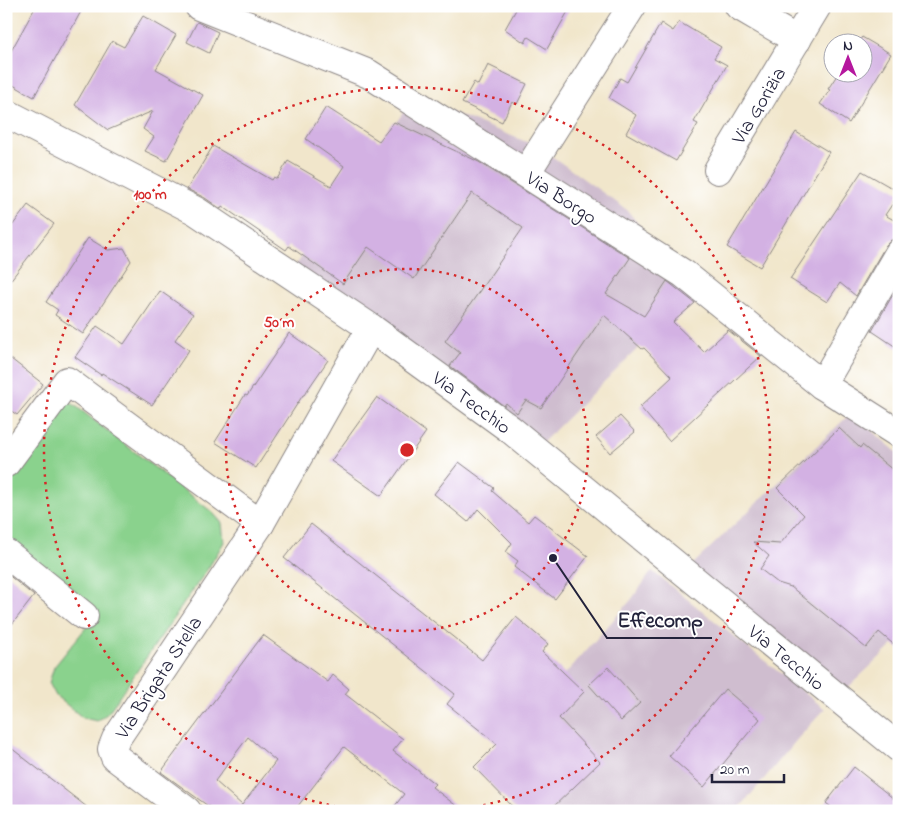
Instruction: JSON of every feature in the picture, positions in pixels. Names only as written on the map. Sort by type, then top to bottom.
[{"type":"street","name":"Via Borgo","points":[[199,6],[369,74],[684,274],[822,385],[898,433]]},
{"type":"street","points":[[526,173],[632,6]]},
{"type":"street","points":[[739,6],[797,40]]},
{"type":"street","name":"Via Gorizia","points":[[718,170],[817,6]]},
{"type":"street","name":"Via Tecchio","points":[[6,113],[196,211],[371,328],[510,429],[899,748]]},
{"type":"street","points":[[822,385],[899,253]]},
{"type":"street","name":"Via Brigata Stella","points":[[187,811],[115,757],[112,749],[116,739],[260,524],[371,328]]},
{"type":"street","points":[[6,463],[67,381],[260,524]]},
{"type":"street","points":[[6,553],[84,616]]},
{"type":"shaded area","points":[[414,97],[539,147],[627,210],[693,294],[541,444],[294,268]]},
{"type":"shaded area","points":[[851,413],[899,454],[899,639],[839,696],[689,568]]},
{"type":"shaded area","points":[[652,571],[825,709],[737,811],[517,811],[474,767],[542,700],[631,600]]},
{"type":"green space","points":[[64,397],[212,512],[222,523],[224,542],[209,567],[108,713],[97,721],[83,718],[56,696],[49,683],[54,667],[97,614],[85,601],[6,540],[6,472]]},
{"type":"building","points":[[36,6],[84,6],[34,97],[6,81],[6,60]]},
{"type":"building","points":[[518,6],[571,6],[547,49],[528,37],[525,43],[505,29]]},
{"type":"building","points":[[143,16],[176,35],[156,69],[203,95],[166,161],[145,151],[154,137],[143,129],[153,111],[108,130],[75,105],[112,41],[124,47]]},
{"type":"building","points":[[197,22],[218,32],[209,53],[187,42]]},
{"type":"building","points":[[679,22],[721,47],[714,58],[727,65],[694,122],[698,124],[676,161],[626,133],[636,115],[609,98],[620,78],[627,82],[661,23],[673,31]]},
{"type":"building","points":[[872,43],[891,54],[849,123],[820,104],[830,90],[828,89],[833,82],[872,82]]},
{"type":"building","points":[[488,65],[527,84],[517,104],[512,102],[502,122],[462,103],[474,82],[478,85]]},
{"type":"building","points":[[326,107],[379,141],[394,122],[479,162],[630,258],[606,294],[644,316],[667,281],[695,303],[673,322],[704,352],[728,330],[761,356],[669,441],[640,407],[672,377],[644,348],[642,349],[604,315],[541,408],[526,400],[517,413],[506,403],[504,406],[450,366],[460,353],[445,341],[523,228],[472,193],[414,279],[368,247],[343,284],[289,246],[286,250],[222,206],[221,209],[187,189],[213,146],[272,180],[274,177],[277,179],[288,161],[331,186],[344,166],[306,139]]},
{"type":"building","points":[[796,132],[829,152],[760,267],[727,247]]},
{"type":"building","points":[[862,171],[899,192],[885,215],[899,223],[899,237],[891,240],[886,245],[856,296],[840,283],[827,302],[790,279]]},
{"type":"building","points":[[28,205],[54,224],[6,286],[6,234]]},
{"type":"building","points":[[88,238],[108,250],[124,248],[131,261],[83,334],[55,315],[58,310],[46,302]]},
{"type":"building","points":[[899,284],[899,349],[872,331]]},
{"type":"building","points":[[160,291],[193,314],[175,340],[189,350],[152,405],[102,373],[101,375],[75,357],[97,326],[124,344]]},
{"type":"building","points":[[289,333],[328,360],[256,468],[215,442],[245,395],[247,396]]},
{"type":"building","points":[[6,355],[43,384],[17,415],[6,407]]},
{"type":"building","points":[[377,397],[426,432],[381,496],[331,461]]},
{"type":"building","points":[[620,416],[635,432],[610,453],[596,437]]},
{"type":"building","points":[[839,428],[860,448],[862,445],[899,475],[899,649],[879,632],[866,648],[791,587],[778,583],[760,569],[769,556],[753,542],[780,544],[804,515],[777,488]]},
{"type":"building","points":[[459,462],[494,488],[492,491],[528,522],[534,515],[588,556],[555,599],[514,567],[518,561],[506,552],[512,543],[478,509],[468,522],[434,494]]},
{"type":"building","points":[[311,524],[482,660],[516,617],[548,644],[542,652],[584,692],[559,718],[600,762],[549,811],[517,811],[474,767],[497,744],[447,704],[455,694],[284,558]]},
{"type":"building","points":[[6,573],[34,596],[6,632]]},
{"type":"building","points":[[263,635],[328,682],[333,675],[349,689],[345,694],[403,739],[393,751],[435,784],[432,787],[463,811],[391,811],[404,794],[344,747],[294,811],[215,811],[161,772]],"holes":[[[248,737],[276,761],[242,805],[215,781]]]},
{"type":"building","points":[[608,667],[640,703],[621,721],[589,685]]},
{"type":"building","points":[[725,689],[760,719],[704,787],[669,756]]},
{"type":"building","points":[[6,744],[92,811],[6,811]]},
{"type":"building","points":[[854,767],[899,803],[899,811],[836,811],[826,803]]},
{"type":"place","name":"Effecomp","points":[[553,558]]}]
